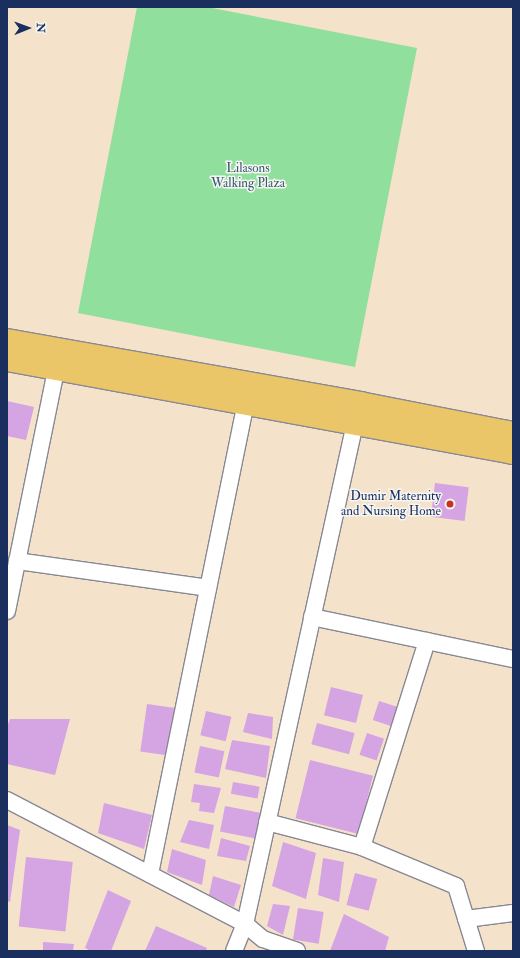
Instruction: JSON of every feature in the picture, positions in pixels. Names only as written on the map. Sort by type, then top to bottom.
[{"type":"main road","points":[[7,340],[58,358],[246,402],[358,412],[513,453]]},
{"type":"main road","points":[[7,360],[58,358],[358,412],[513,433]]},
{"type":"street","points":[[7,611],[58,358]]},
{"type":"street","points":[[150,874],[246,402]]},
{"type":"street","points":[[234,951],[244,924],[358,412]]},
{"type":"street","points":[[17,561],[208,588]]},
{"type":"street","points":[[312,617],[513,659]]},
{"type":"street","points":[[362,847],[427,641]]},
{"type":"street","points":[[7,800],[244,924],[262,939],[297,951]]},
{"type":"street","points":[[267,822],[362,847],[456,886],[476,951]]},
{"type":"street","points":[[466,919],[513,913]]},
{"type":"green space","name":"Lilasons Walking Plaza","points":[[137,7],[207,7],[417,48],[355,367],[78,313]]},
{"type":"building","points":[[7,401],[34,407],[26,440],[7,436]]},
{"type":"building","points":[[435,483],[469,487],[465,521],[431,517]]},
{"type":"building","points":[[331,687],[363,695],[356,723],[324,715]]},
{"type":"building","points":[[379,701],[397,707],[391,726],[373,720]]},
{"type":"building","points":[[147,704],[177,708],[170,756],[140,752]]},
{"type":"building","points":[[206,711],[231,717],[226,741],[200,735]]},
{"type":"building","points":[[248,713],[273,717],[272,739],[243,732]]},
{"type":"building","points":[[10,719],[70,719],[55,775],[7,764],[7,727]]},
{"type":"building","points":[[317,723],[355,733],[349,754],[311,744]]},
{"type":"building","points":[[367,733],[384,739],[377,761],[360,755]]},
{"type":"building","points":[[232,740],[270,746],[266,778],[225,769]]},
{"type":"building","points":[[200,746],[224,751],[219,778],[194,772]]},
{"type":"building","points":[[310,760],[373,776],[359,834],[295,818]]},
{"type":"building","points":[[233,782],[260,787],[258,799],[231,794]]},
{"type":"building","points":[[194,784],[221,788],[214,813],[199,811],[200,803],[191,802]]},
{"type":"building","points":[[104,803],[152,815],[144,849],[98,833]]},
{"type":"building","points":[[225,806],[260,813],[255,838],[220,832]]},
{"type":"building","points":[[189,820],[214,825],[209,849],[180,842]]},
{"type":"building","points":[[7,825],[20,830],[10,902],[7,901]]},
{"type":"building","points":[[221,838],[250,846],[246,861],[217,856]]},
{"type":"building","points":[[283,842],[316,853],[306,899],[272,886]]},
{"type":"building","points":[[172,849],[206,860],[202,885],[167,872]]},
{"type":"building","points":[[26,857],[73,862],[65,932],[19,927]]},
{"type":"building","points":[[323,858],[344,862],[339,902],[318,895]]},
{"type":"building","points":[[355,873],[377,879],[369,911],[346,905]]},
{"type":"building","points":[[213,876],[241,885],[234,907],[209,895]]},
{"type":"building","points":[[108,890],[131,901],[111,951],[91,951],[85,948]]},
{"type":"building","points":[[273,904],[290,906],[283,935],[267,926]]},
{"type":"building","points":[[298,908],[324,912],[319,944],[293,940]]},
{"type":"building","points":[[344,914],[389,937],[385,951],[330,951]]},
{"type":"building","points":[[156,926],[207,948],[206,951],[145,951]]},
{"type":"building","points":[[43,942],[74,944],[73,951],[43,951]]},
{"type":"place","name":"Dumir Maternity and Nursing Home","points":[[450,504]]}]
